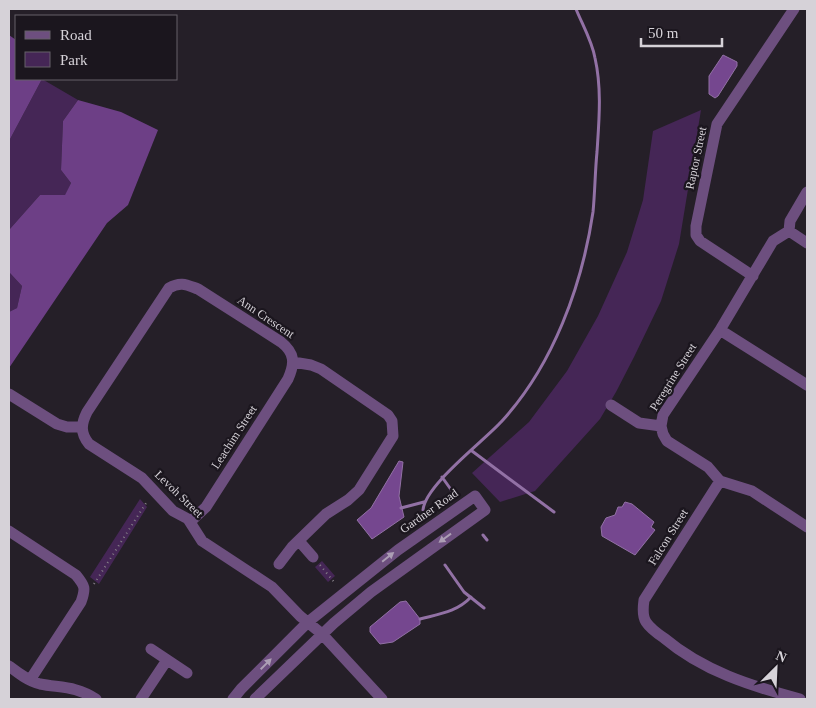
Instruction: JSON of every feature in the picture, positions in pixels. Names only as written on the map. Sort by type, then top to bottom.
[{"type":"street","name":"Raptor Street","points":[[753,276],[700,241],[696,235],[696,226],[717,124],[794,9]]},
{"type":"street","name":"Peregrine Street","points":[[807,192],[790,220],[788,231],[773,241],[720,330],[663,415],[661,426],[662,434],[667,441],[708,467],[720,480],[752,491],[807,527]]},
{"type":"street","points":[[788,231],[807,243]]},
{"type":"street","name":"Ann Crescent","points":[[82,427],[87,412],[169,288],[176,284],[184,283],[198,290],[281,342],[292,353],[293,362]]},
{"type":"street","points":[[720,330],[807,385]]},
{"type":"street","points":[[279,564],[298,541],[326,514],[348,500],[359,490],[394,436],[394,428],[388,415],[321,369],[312,365],[293,362]]},
{"type":"street","name":"Leachim Street","points":[[190,522],[206,507],[288,379],[293,362]]},
{"type":"street","points":[[9,394],[57,424],[67,427],[82,427]]},
{"type":"street","points":[[611,405],[639,422],[661,426]]},
{"type":"street","name":"Levoh Street","points":[[82,427],[85,439],[89,444],[142,478],[173,511],[190,522],[202,541],[272,587],[322,634],[375,697]]},
{"type":"street","name":"Falcon Street","points":[[720,480],[644,600],[643,610],[646,622],[679,651],[716,672],[800,699]]},
{"type":"street","name":"Gardner Road","points":[[232,699],[308,622],[398,550],[475,496],[485,510],[371,592],[322,634],[255,699]]},
{"type":"street","points":[[9,531],[76,575],[84,585],[81,602],[30,680]]},
{"type":"street","points":[[298,541],[313,558]]},
{"type":"street","points":[[150,649],[187,673]]},
{"type":"street","points":[[141,699],[167,660]]},
{"type":"street","points":[[9,666],[38,684],[68,687],[96,699]]},
{"type":"path","points":[[94,590],[94,583],[148,500]]},
{"type":"path","points":[[313,558],[334,582]]},
{"type":"green space","points":[[41,80],[78,100],[63,121],[61,170],[71,183],[65,196],[40,195],[9,230],[9,141]]},
{"type":"green space","points":[[701,110],[679,244],[661,301],[634,357],[600,419],[535,491],[500,502],[472,473],[529,422],[567,371],[598,316],[627,252],[643,200],[653,131]]},
{"type":"green space","points":[[9,272],[22,286],[17,308],[9,312]]},
{"type":"green space","points":[[140,499],[147,507],[99,584],[90,577]]},
{"type":"green space","points":[[322,561],[335,576],[328,582],[315,567]]},
{"type":"shaded area","points":[[9,35],[15,39],[15,80],[41,80],[9,141]]},
{"type":"shaded area","points":[[723,55],[737,62],[737,66],[715,98],[709,94],[709,76]]},
{"type":"shaded area","points":[[78,100],[121,112],[158,130],[128,205],[107,223],[9,368],[9,312],[17,308],[22,286],[9,272],[9,230],[40,195],[65,195],[71,183],[61,170],[63,121]]},
{"type":"shaded area","points":[[399,461],[403,462],[399,496],[404,517],[372,539],[357,520],[371,508]]},
{"type":"shaded area","points":[[625,502],[632,504],[654,522],[651,527],[655,530],[635,555],[602,536],[601,527],[606,518],[615,515],[618,507],[622,507]]},
{"type":"shaded area","points":[[406,601],[420,619],[420,624],[393,642],[380,644],[370,632],[370,627],[400,602]]},
{"type":"waterway","points":[[423,510],[426,500],[444,476],[494,430],[520,399],[550,350],[573,296],[588,240],[593,212],[599,129],[599,81],[594,52],[576,9]]},
{"type":"waterway","points":[[472,451],[554,512]]},
{"type":"waterway","points":[[442,477],[452,491]]},
{"type":"waterway","points":[[401,508],[424,502]]},
{"type":"waterway","points":[[483,535],[487,540]]},
{"type":"waterway","points":[[445,565],[464,592],[484,608]]},
{"type":"waterway","points":[[420,619],[454,609],[471,597]]}]
